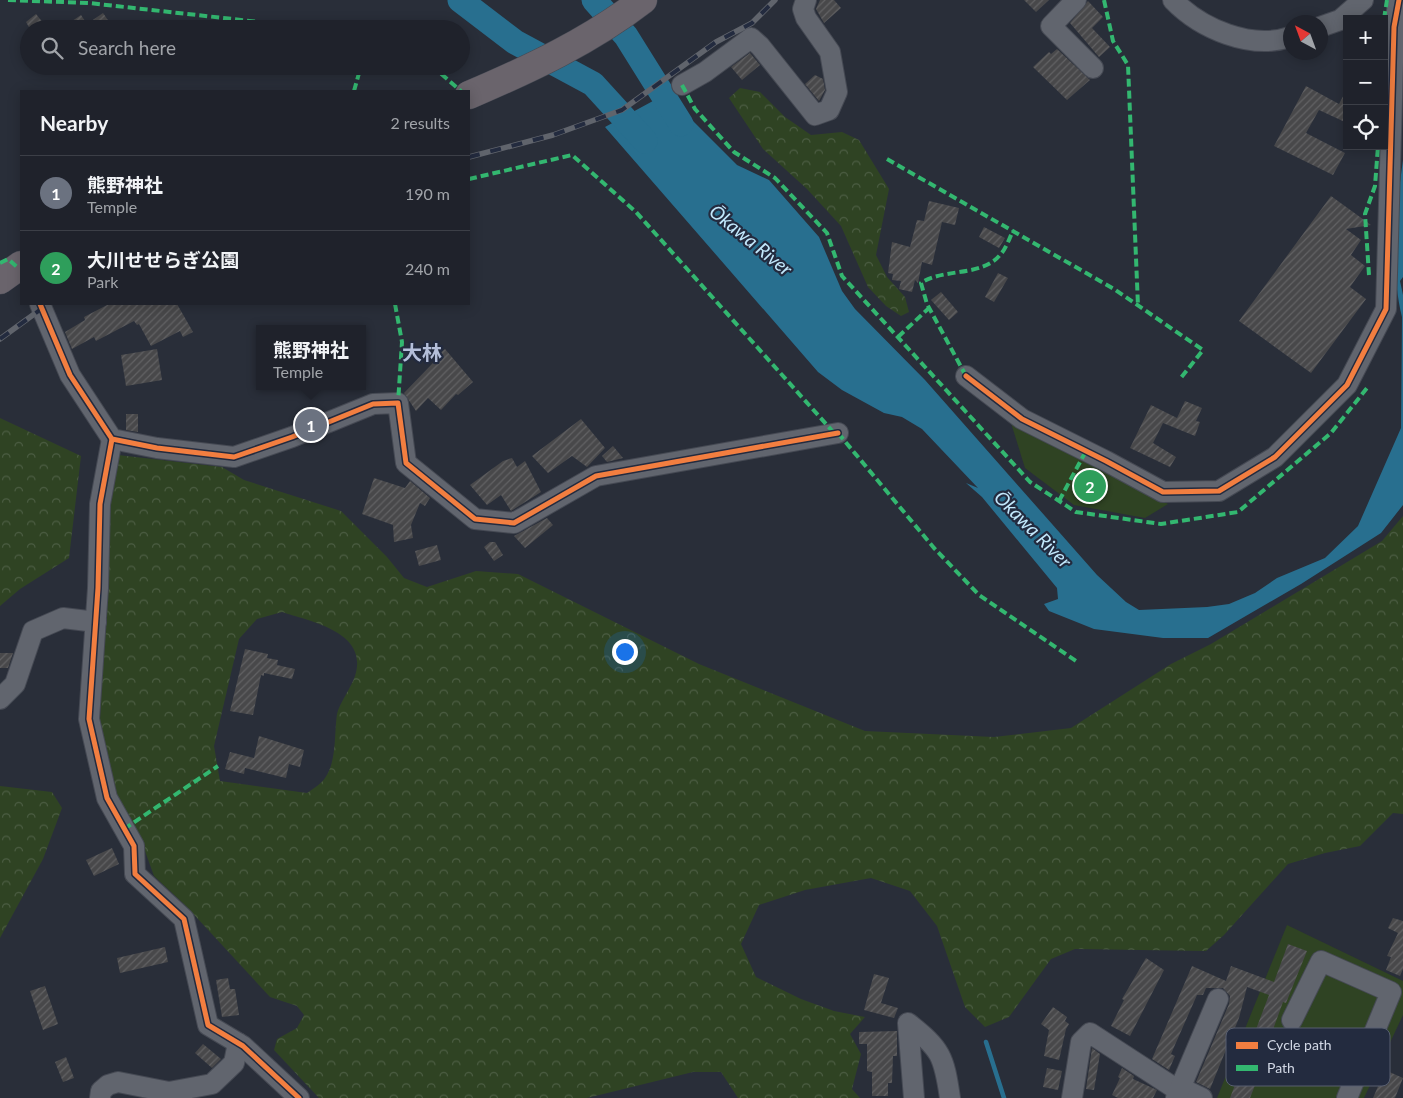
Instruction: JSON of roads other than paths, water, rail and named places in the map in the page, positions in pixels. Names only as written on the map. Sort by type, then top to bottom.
[{"type":"highway","points":[[470,95],[535,67],[610,25],[642,1]]},
{"type":"highway","points":[[0,280],[20,265]]},
{"type":"street","points":[[682,85],[705,72],[751,38],[760,46],[814,115],[829,110],[838,92],[830,52],[806,18],[803,9],[806,0]]},
{"type":"street","points":[[1076,0],[1051,26],[1093,68]]},
{"type":"street","points":[[1174,0],[1185,12],[1230,37],[1279,41],[1283,40]]},
{"type":"street","points":[[1328,24],[1340,20],[1363,0]]},
{"type":"street","points":[[966,376],[1022,419],[1163,492],[1219,492],[1275,458],[1347,385],[1386,309],[1394,27],[1399,0]]},
{"type":"street","points":[[40,305],[70,375],[112,439],[100,504],[96,622],[89,719],[107,798],[134,846],[136,874],[184,919],[208,1025],[238,1042],[299,1098]]},
{"type":"street","points":[[112,439],[157,448],[234,457],[292,437],[373,404],[398,403],[406,463],[475,519],[514,523],[596,476],[838,433]]},
{"type":"street","points":[[0,699],[15,684],[33,631],[63,618],[96,622]]},
{"type":"street","points":[[1292,1020],[1320,961],[1391,992],[1376,1028]]},
{"type":"street","points":[[1179,1093],[1218,999]]},
{"type":"street","points":[[914,1098],[908,1023],[934,1044],[946,1069],[950,1098]]},
{"type":"street","points":[[1072,1098],[1081,1042],[1090,1033],[1173,1087],[1179,1093],[1202,1098]]},
{"type":"street","points":[[100,1098],[101,1091],[108,1085],[118,1082],[169,1092],[212,1084],[234,1062],[238,1042]]},
{"type":"street","points":[[1347,1098],[1352,1086]]},
{"type":"water","points":[[675,89],[674,98],[687,115],[737,165],[769,180],[819,237],[842,291],[855,309],[925,380],[1097,575],[1126,602],[1139,610],[1207,607],[1229,604],[1255,593],[1277,578],[1325,558],[1358,526],[1401,428],[1402,317],[1396,279],[1395,239],[1403,160],[1403,277],[1400,281],[1403,295],[1403,505],[1381,533],[1301,584],[1208,638],[1163,638],[1094,629],[1049,611],[1044,604],[1058,599],[1057,588],[982,497],[966,483],[978,488],[922,429],[902,417],[884,413],[842,390],[818,372],[605,127]]},
{"type":"waterway","name":"Ōkawa River","points":[[460,0],[515,42],[593,84],[645,141]]},
{"type":"waterway","name":"Ōkawa River","points":[[594,0],[626,36],[681,124]]},
{"type":"waterway","points":[[986,1042],[1004,1098]]},
{"type":"railway","points":[[470,157],[553,135],[622,110],[716,42],[752,23],[775,0]]},
{"type":"railway","points":[[0,339],[47,305]]},
{"type":"place","name":"熊野神社","points":[[311,425]]},
{"type":"place","name":"大川せせらぎ公園","points":[[1090,486]]},
{"type":"district","name":"大林","points":[[422,353]]}]
